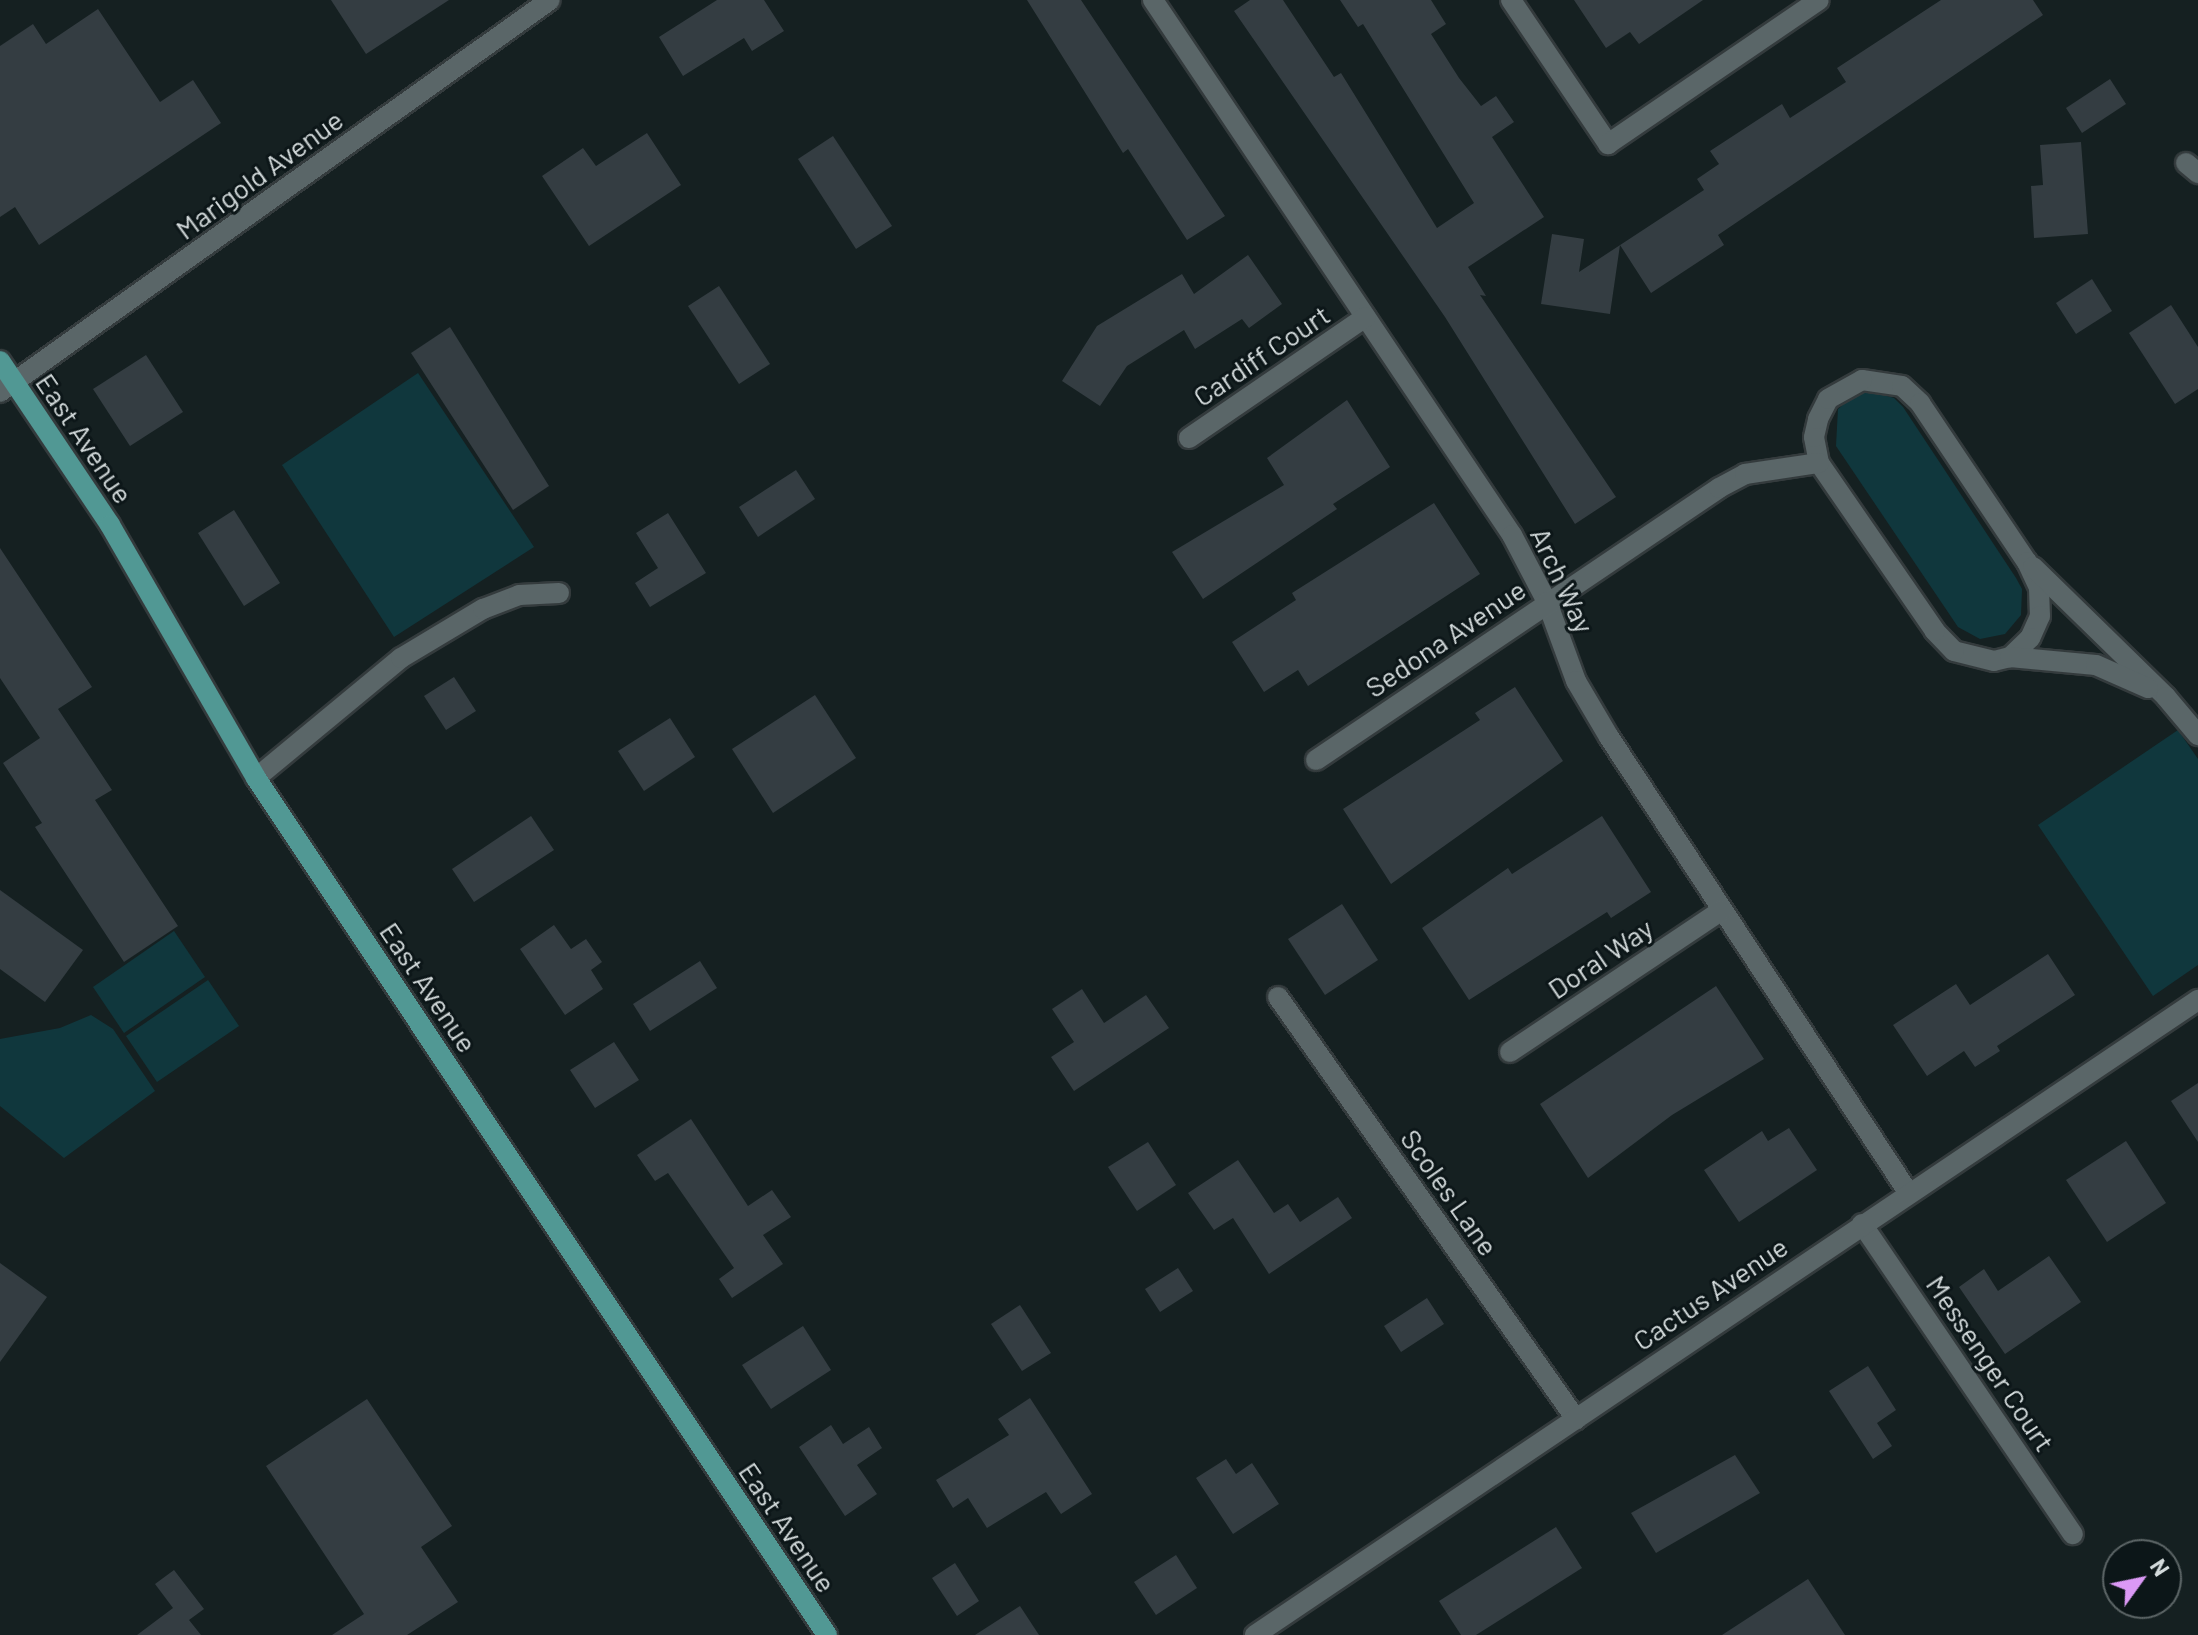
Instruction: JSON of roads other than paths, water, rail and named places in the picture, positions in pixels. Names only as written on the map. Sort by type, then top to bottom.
[{"type":"main road","name":"East Avenue","points":[[0,361],[7,388],[110,525],[256,778],[827,1635]]},
{"type":"street","name":"Arch Way","points":[[1153,0],[1512,535],[1547,602],[1576,681],[1908,1192]]},
{"type":"street","points":[[1511,0],[1608,144],[1819,0]]},
{"type":"street","name":"Marigold Avenue","points":[[7,388],[542,2]]},
{"type":"street","name":"Cardiff Court","points":[[1189,438],[1366,317]]},
{"type":"street","points":[[2010,657],[2030,638],[2040,616],[2039,588],[2027,562],[1920,403],[1902,386],[1862,380],[1828,399],[1814,437],[1819,463],[1945,641],[1973,659],[2010,657],[2096,665],[2166,697]]},
{"type":"street","name":"Sedona Avenue","points":[[1316,760],[1547,602],[1745,474],[1819,463]]},
{"type":"street","points":[[2027,562],[2166,697],[2198,735]]},
{"type":"street","points":[[256,778],[401,658],[483,609],[519,595],[559,593]]},
{"type":"street","name":"Doral Way","points":[[1510,1052],[1722,910]]},
{"type":"street","name":"Scoles Lane","points":[[1278,997],[1576,1419]]},
{"type":"street","name":"Cactus Avenue","points":[[1255,1635],[1908,1192],[2198,1000]]},
{"type":"street","name":"Messenger Court","points":[[1862,1224],[2073,1534]]}]
